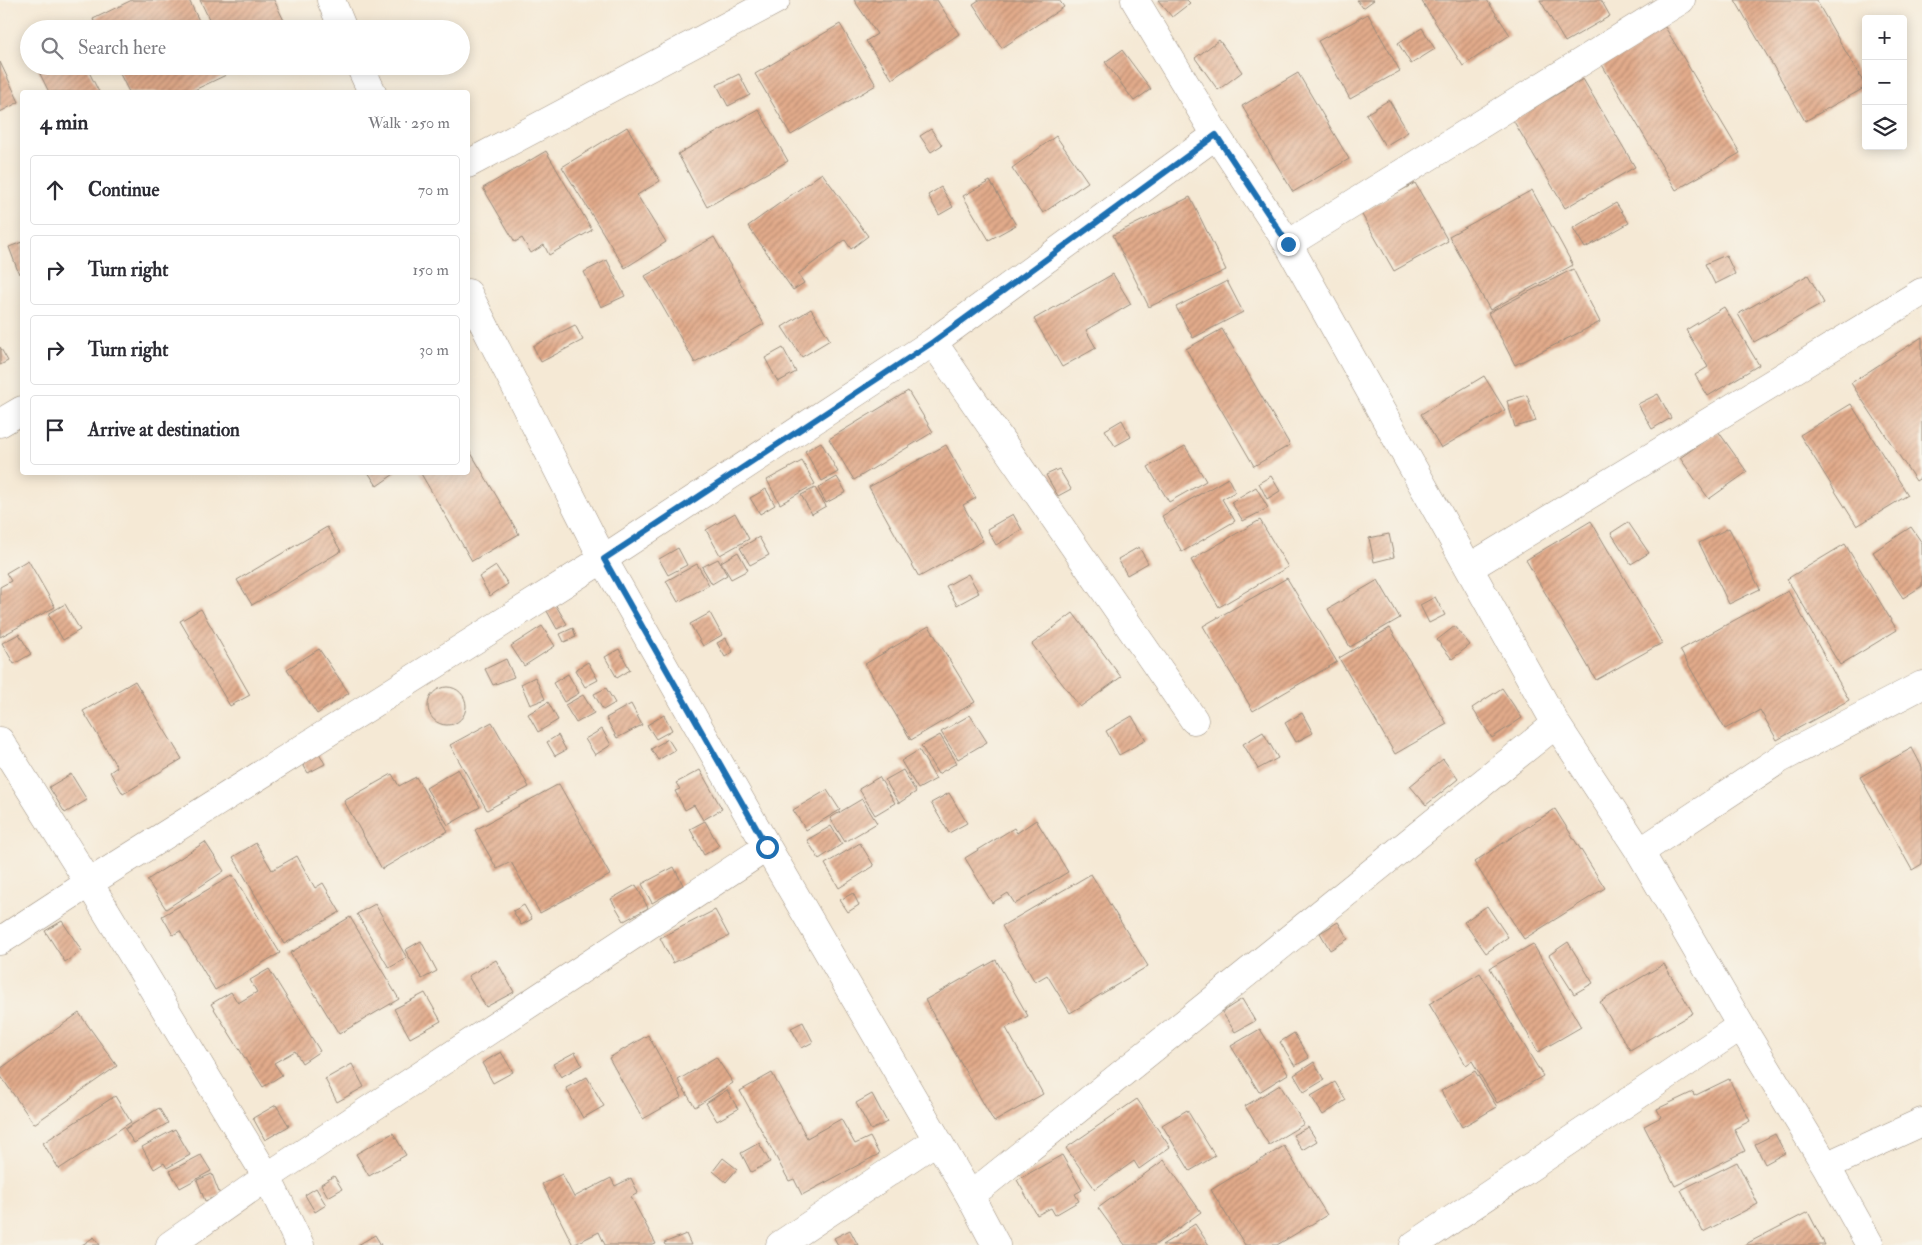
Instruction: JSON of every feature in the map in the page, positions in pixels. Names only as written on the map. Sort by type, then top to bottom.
[{"type":"street","points":[[331,0],[339,20]]},
{"type":"street","points":[[470,163],[776,0]]},
{"type":"street","points":[[1135,0],[1216,135],[1288,244],[1556,724],[1640,852],[1741,1026],[1826,1166],[1870,1245]]},
{"type":"street","points":[[1288,244],[1680,0]]},
{"type":"street","points":[[364,75],[371,90]]},
{"type":"street","points":[[0,941],[88,882],[604,559],[933,342],[1216,135]]},
{"type":"street","points":[[1469,568],[1922,292]]},
{"type":"street","points":[[470,297],[604,559],[767,847],[970,1196],[996,1245]]},
{"type":"street","points":[[933,342],[1194,720]]},
{"type":"street","points":[[0,423],[20,411]]},
{"type":"street","points":[[1640,852],[1780,759],[1922,686]]},
{"type":"street","points":[[970,1196],[1556,724]]},
{"type":"street","points":[[0,742],[88,882],[266,1177],[300,1245]]},
{"type":"street","points":[[170,1245],[266,1177],[767,847]]},
{"type":"street","points":[[1414,1245],[1741,1026]]},
{"type":"street","points":[[1826,1166],[1922,1122]]},
{"type":"street","points":[[780,1245],[937,1140]]},
{"type":"building","points":[[132,0],[189,0],[199,20],[93,20]]},
{"type":"building","points":[[200,0],[274,0],[284,20],[210,20]]},
{"type":"building","points":[[854,0],[937,0],[959,34],[892,79],[866,41],[877,34]]},
{"type":"building","points":[[979,0],[1059,0],[1064,7],[1002,48],[973,4]]},
{"type":"building","points":[[1158,0],[1187,0],[1190,3],[1172,17]]},
{"type":"building","points":[[1357,0],[1374,0],[1363,8]]},
{"type":"building","points":[[1421,0],[1487,0],[1510,35],[1463,66]]},
{"type":"building","points":[[1540,0],[1601,0],[1610,16],[1565,42]]},
{"type":"building","points":[[1735,0],[1816,0],[1862,80],[1862,89],[1805,121]]},
{"type":"building","points":[[1368,14],[1400,71],[1350,99],[1318,41]]},
{"type":"building","points":[[840,24],[876,85],[791,135],[755,74]]},
{"type":"building","points":[[1665,27],[1740,153],[1676,190],[1601,63]]},
{"type":"building","points":[[1422,28],[1435,49],[1411,64],[1398,43]]},
{"type":"building","points":[[1219,40],[1242,72],[1218,90],[1195,58]]},
{"type":"building","points":[[1122,50],[1151,89],[1134,101],[1105,62]]},
{"type":"building","points":[[0,62],[19,102],[0,112]]},
{"type":"building","points":[[1298,73],[1349,159],[1293,192],[1242,106]]},
{"type":"building","points":[[739,74],[750,95],[728,106],[717,85]]},
{"type":"building","points":[[40,75],[90,75],[98,90],[48,90]]},
{"type":"building","points":[[120,75],[226,75],[194,90],[128,90]]},
{"type":"building","points":[[1583,79],[1635,167],[1565,208],[1513,120]]},
{"type":"building","points":[[1389,100],[1408,132],[1385,146],[1366,114]]},
{"type":"building","points":[[758,109],[788,161],[707,207],[678,154]]},
{"type":"building","points":[[627,127],[660,181],[637,195],[666,242],[625,268],[562,167]]},
{"type":"building","points":[[931,129],[942,145],[931,152],[920,136]]},
{"type":"building","points":[[1056,136],[1088,182],[1043,213],[1012,168]]},
{"type":"building","points":[[546,151],[592,230],[549,255],[544,245],[531,253],[522,238],[515,242],[483,188]]},
{"type":"building","points":[[822,173],[868,236],[851,249],[845,240],[798,274],[804,283],[793,290],[748,226]]},
{"type":"building","points":[[990,181],[1016,225],[989,240],[963,196]]},
{"type":"building","points":[[1415,183],[1448,241],[1394,271],[1361,213]]},
{"type":"building","points":[[941,187],[953,207],[939,215],[928,195]]},
{"type":"building","points":[[1532,190],[1573,265],[1490,310],[1449,236]]},
{"type":"building","points":[[1190,197],[1226,270],[1149,307],[1113,235]]},
{"type":"building","points":[[1616,203],[1629,223],[1585,248],[1573,228]]},
{"type":"building","points":[[714,237],[764,324],[695,363],[645,276]]},
{"type":"building","points":[[20,243],[19,274],[9,247]]},
{"type":"building","points":[[1726,255],[1735,274],[1715,284],[1705,264]]},
{"type":"building","points":[[607,260],[625,296],[601,307],[584,272]]},
{"type":"building","points":[[1573,269],[1600,322],[1515,365],[1488,313]]},
{"type":"building","points":[[1113,274],[1131,304],[1086,330],[1096,348],[1062,367],[1034,319]]},
{"type":"building","points":[[1808,275],[1824,303],[1754,342],[1738,314]]},
{"type":"building","points":[[1227,281],[1243,312],[1193,338],[1176,307]]},
{"type":"building","points":[[1724,307],[1759,365],[1708,396],[1695,375],[1708,367],[1686,330]]},
{"type":"building","points":[[811,309],[830,340],[802,357],[782,327]]},
{"type":"building","points":[[575,325],[583,340],[541,362],[533,346]]},
{"type":"building","points":[[1222,329],[1290,445],[1254,466],[1186,349]]},
{"type":"building","points":[[1922,337],[1922,477],[1916,481],[1851,383]]},
{"type":"building","points":[[0,347],[8,361],[0,365]]},
{"type":"building","points":[[783,348],[796,372],[778,382],[765,358]]},
{"type":"building","points":[[1484,376],[1505,410],[1441,448],[1421,414]]},
{"type":"building","points":[[908,391],[933,432],[854,480],[829,439]]},
{"type":"building","points":[[1658,394],[1671,418],[1652,429],[1638,404]]},
{"type":"building","points":[[1527,395],[1536,421],[1515,427],[1507,401]]},
{"type":"building","points":[[1851,404],[1908,495],[1857,526],[1800,435]]},
{"type":"building","points":[[1122,420],[1131,437],[1115,446],[1105,430]]},
{"type":"building","points":[[1718,431],[1747,472],[1709,499],[1680,458]]},
{"type":"building","points":[[821,442],[838,472],[822,481],[805,451]]},
{"type":"building","points":[[946,445],[976,498],[963,505],[983,541],[919,577],[869,487]]},
{"type":"building","points":[[1185,446],[1206,481],[1169,502],[1148,467]]},
{"type":"building","points":[[470,451],[519,534],[472,561],[422,475],[470,475]]},
{"type":"building","points":[[802,461],[815,484],[780,504],[767,480]]},
{"type":"building","points":[[1059,469],[1071,489],[1058,496],[1046,475]]},
{"type":"building","points":[[370,475],[393,475],[377,486]]},
{"type":"building","points":[[1271,476],[1280,491],[1267,499],[1259,483]]},
{"type":"building","points":[[837,477],[846,492],[826,503],[818,488]]},
{"type":"building","points":[[1228,478],[1235,492],[1222,499],[1235,521],[1182,552],[1162,516]]},
{"type":"building","points":[[1256,487],[1268,508],[1243,521],[1231,502]]},
{"type":"building","points":[[815,488],[826,506],[812,514],[801,495]]},
{"type":"building","points":[[766,489],[775,505],[760,514],[750,498]]},
{"type":"building","points":[[735,513],[749,539],[720,555],[706,530]]},
{"type":"building","points":[[1013,514],[1022,530],[996,545],[987,529]]},
{"type":"building","points":[[1260,520],[1288,567],[1219,607],[1191,560]]},
{"type":"building","points":[[1591,521],[1662,643],[1596,680],[1526,560]]},
{"type":"building","points":[[1628,522],[1649,553],[1631,564],[1611,533]]},
{"type":"building","points":[[327,527],[341,551],[252,605],[237,580]]},
{"type":"building","points":[[1911,527],[1922,543],[1922,586],[1903,598],[1873,552]]},
{"type":"building","points":[[1729,528],[1760,589],[1729,604],[1699,543]]},
{"type":"building","points":[[1389,534],[1394,557],[1374,562],[1369,538]]},
{"type":"building","points":[[759,537],[769,555],[750,565],[740,548]]},
{"type":"building","points":[[1845,544],[1897,630],[1840,665],[1787,579]]},
{"type":"building","points":[[1139,547],[1148,563],[1127,575],[1118,559]]},
{"type":"building","points":[[678,548],[687,565],[668,575],[659,559]]},
{"type":"building","points":[[738,552],[748,570],[731,579],[721,562]]},
{"type":"building","points":[[718,559],[727,575],[712,584],[702,567]]},
{"type":"building","points":[[28,560],[55,607],[0,637],[0,587],[11,581],[6,573]]},
{"type":"building","points":[[697,564],[709,585],[678,602],[666,581]]},
{"type":"building","points":[[496,566],[508,584],[490,596],[479,577]]},
{"type":"building","points":[[968,574],[979,593],[957,605],[946,586]]},
{"type":"building","points":[[1287,578],[1337,662],[1253,711],[1203,626]]},
{"type":"building","points":[[1378,580],[1400,618],[1350,647],[1328,609]]},
{"type":"building","points":[[1788,591],[1849,700],[1777,740],[1760,710],[1725,729],[1680,650]]},
{"type":"building","points":[[1435,597],[1445,615],[1429,623],[1420,605]]},
{"type":"building","points":[[552,599],[567,624],[557,629],[543,604]]},
{"type":"building","points":[[65,604],[80,630],[63,640],[48,614]]},
{"type":"building","points":[[201,609],[250,695],[230,706],[180,621]]},
{"type":"building","points":[[710,613],[722,635],[703,646],[690,624]]},
{"type":"building","points":[[1073,613],[1121,677],[1080,707],[1032,644]]},
{"type":"building","points":[[542,626],[555,646],[524,666],[511,646]]},
{"type":"building","points":[[929,626],[975,702],[911,740],[865,664]]},
{"type":"building","points":[[1455,626],[1470,645],[1452,659],[1437,640]]},
{"type":"building","points":[[573,628],[576,637],[564,642],[560,634]]},
{"type":"building","points":[[1390,628],[1447,724],[1395,754],[1339,658]]},
{"type":"building","points":[[19,634],[31,654],[14,664],[2,643]]},
{"type":"building","points":[[726,638],[733,652],[725,657],[717,643]]},
{"type":"building","points":[[319,649],[349,693],[317,714],[287,669]]},
{"type":"building","points":[[619,649],[630,670],[617,678],[605,657]]},
{"type":"building","points":[[506,659],[514,677],[493,685],[485,669]]},
{"type":"building","points":[[588,662],[598,680],[585,687],[575,670]]},
{"type":"building","points":[[568,674],[579,693],[564,702],[553,683]]},
{"type":"building","points":[[535,677],[545,699],[530,705],[521,684]]},
{"type":"building","points":[[135,681],[182,759],[123,794],[110,772],[117,767],[83,711]]},
{"type":"building","points":[[447,687],[461,692],[466,706],[461,720],[447,725],[433,720],[428,706],[433,692]]},
{"type":"building","points":[[606,688],[615,703],[603,710],[594,694]]},
{"type":"building","points":[[1502,688],[1522,718],[1492,738],[1472,708]]},
{"type":"building","points":[[583,695],[594,713],[576,723],[565,705]]},
{"type":"building","points":[[548,702],[558,720],[538,732],[528,714]]},
{"type":"building","points":[[631,704],[642,725],[617,738],[606,718]]},
{"type":"building","points":[[1302,713],[1313,733],[1296,742],[1285,723]]},
{"type":"building","points":[[664,715],[672,730],[656,739],[647,725]]},
{"type":"building","points":[[970,715],[987,742],[958,759],[941,732]]},
{"type":"building","points":[[1132,716],[1146,740],[1119,755],[1106,731]]},
{"type":"building","points":[[492,722],[529,787],[487,810],[450,745]]},
{"type":"building","points":[[602,729],[611,745],[595,755],[585,739]]},
{"type":"building","points":[[1263,732],[1278,758],[1258,769],[1243,744]]},
{"type":"building","points":[[558,735],[566,750],[555,756],[547,742]]},
{"type":"building","points":[[940,735],[957,763],[938,774],[921,746]]},
{"type":"building","points":[[668,739],[675,750],[658,760],[651,749]]},
{"type":"building","points":[[1912,748],[1922,767],[1922,864],[1912,870],[1860,777]]},
{"type":"building","points":[[919,750],[936,779],[918,789],[901,761]]},
{"type":"building","points":[[318,751],[325,764],[308,773],[301,761]]},
{"type":"building","points":[[1443,759],[1458,779],[1426,805],[1410,786]]},
{"type":"building","points":[[458,769],[480,807],[448,825],[426,788]]},
{"type":"building","points":[[700,770],[722,809],[703,820],[694,805],[685,810],[675,791],[680,789],[676,783]]},
{"type":"building","points":[[903,770],[916,792],[899,803],[885,780]]},
{"type":"building","points":[[71,774],[87,800],[65,813],[49,787]]},
{"type":"building","points":[[392,774],[399,786],[416,777],[448,831],[382,869],[344,801]]},
{"type":"building","points":[[879,777],[895,803],[875,815],[859,789]]},
{"type":"building","points":[[559,784],[610,875],[540,913],[511,862],[497,869],[475,830]]},
{"type":"building","points":[[827,790],[840,810],[806,830],[793,810]]},
{"type":"building","points":[[949,793],[967,823],[949,833],[931,803]]},
{"type":"building","points":[[862,799],[877,823],[845,842],[830,818]]},
{"type":"building","points":[[1555,809],[1605,888],[1524,939],[1474,862]]},
{"type":"building","points":[[1036,820],[1068,872],[1015,904],[1008,893],[992,903],[965,858],[1014,828],[1017,833]]},
{"type":"building","points":[[705,821],[719,846],[704,855],[690,829]]},
{"type":"building","points":[[831,826],[842,844],[819,859],[807,840]]},
{"type":"building","points":[[205,842],[224,871],[166,909],[147,880]]},
{"type":"building","points":[[256,843],[272,870],[297,856],[315,888],[323,883],[340,912],[284,944],[233,857]]},
{"type":"building","points":[[860,843],[874,866],[839,888],[825,864]]},
{"type":"building","points":[[674,867],[683,885],[652,903],[642,884]]},
{"type":"building","points":[[1091,874],[1148,966],[1070,1013],[1047,975],[1035,982],[1002,926]]},
{"type":"building","points":[[233,875],[280,953],[215,990],[180,931],[173,935],[162,916]]},
{"type":"building","points":[[636,885],[648,908],[624,921],[611,899]]},
{"type":"building","points":[[853,893],[859,905],[848,912],[840,900]]},
{"type":"building","points":[[375,904],[407,958],[389,968],[357,914]]},
{"type":"building","points":[[524,905],[532,919],[521,925],[513,911]]},
{"type":"building","points":[[1487,906],[1508,937],[1486,953],[1464,922]]},
{"type":"building","points":[[715,910],[729,936],[673,963],[660,938]]},
{"type":"building","points":[[350,917],[399,999],[339,1034],[290,953]]},
{"type":"building","points":[[62,921],[82,951],[65,962],[45,931]]},
{"type":"building","points":[[1338,922],[1348,939],[1330,950],[1320,933]]},
{"type":"building","points":[[421,941],[437,971],[422,979],[405,950]]},
{"type":"building","points":[[1568,942],[1593,983],[1574,994],[1549,955]]},
{"type":"building","points":[[1533,944],[1581,1027],[1538,1052],[1490,968]]},
{"type":"building","points":[[496,960],[514,992],[486,1007],[468,976]]},
{"type":"building","points":[[996,960],[1028,1016],[1006,1028],[1043,1094],[994,1122],[925,1000]]},
{"type":"building","points":[[1664,964],[1693,1013],[1630,1050],[1600,1002]]},
{"type":"building","points":[[269,969],[320,1051],[302,1063],[295,1051],[274,1063],[282,1075],[263,1087],[211,1004],[231,992],[238,1003],[257,992],[250,980]]},
{"type":"building","points":[[1480,973],[1543,1076],[1497,1103],[1472,1061],[1466,1065],[1429,1004]]},
{"type":"building","points":[[425,993],[441,1021],[410,1038],[394,1009]]},
{"type":"building","points":[[1242,999],[1255,1021],[1235,1032],[1222,1012]]},
{"type":"building","points":[[79,1013],[117,1066],[34,1124],[0,1075],[0,1069]]},
{"type":"building","points":[[803,1022],[813,1042],[802,1048],[791,1028]]},
{"type":"building","points":[[1260,1029],[1288,1074],[1259,1092],[1231,1046]]},
{"type":"building","points":[[1294,1033],[1309,1058],[1295,1066],[1280,1042]]},
{"type":"building","points":[[648,1035],[682,1097],[643,1119],[609,1058]]},
{"type":"building","points":[[501,1052],[513,1072],[493,1083],[482,1063]]},
{"type":"building","points":[[575,1052],[582,1065],[561,1077],[553,1064]]},
{"type":"building","points":[[716,1057],[733,1083],[695,1107],[678,1080]]},
{"type":"building","points":[[1314,1062],[1324,1080],[1304,1092],[1294,1075]]},
{"type":"building","points":[[352,1064],[364,1087],[337,1102],[325,1079]]},
{"type":"building","points":[[1475,1071],[1497,1107],[1462,1127],[1441,1091]]},
{"type":"building","points":[[772,1073],[807,1138],[841,1119],[855,1144],[870,1137],[879,1154],[802,1195],[794,1179],[789,1181],[740,1091]]},
{"type":"building","points":[[587,1077],[604,1106],[583,1118],[566,1088]]},
{"type":"building","points":[[1729,1079],[1750,1121],[1734,1129],[1745,1151],[1675,1186],[1644,1126],[1661,1117],[1657,1109],[1693,1092],[1694,1096]]},
{"type":"building","points":[[1335,1082],[1346,1100],[1323,1115],[1311,1096]]},
{"type":"building","points":[[1280,1085],[1304,1124],[1269,1145],[1245,1106]]},
{"type":"building","points":[[727,1090],[738,1109],[717,1121],[706,1103]]},
{"type":"building","points":[[872,1094],[887,1122],[871,1130],[856,1103]]},
{"type":"building","points":[[115,1096],[131,1122],[59,1169],[43,1143]]},
{"type":"building","points":[[1137,1099],[1170,1147],[1139,1169],[1134,1161],[1095,1189],[1066,1148]]},
{"type":"building","points":[[276,1105],[289,1126],[265,1140],[253,1118]]},
{"type":"building","points":[[159,1108],[168,1123],[134,1143],[125,1129]]},
{"type":"building","points":[[1187,1110],[1215,1156],[1190,1171],[1162,1125]]},
{"type":"building","points":[[1308,1127],[1317,1141],[1302,1150],[1293,1135]]},
{"type":"building","points":[[175,1129],[190,1155],[167,1168],[164,1163],[154,1169],[142,1147]]},
{"type":"building","points":[[393,1133],[406,1155],[369,1176],[356,1154]]},
{"type":"building","points":[[1775,1134],[1785,1153],[1765,1164],[1755,1144]]},
{"type":"building","points":[[759,1143],[770,1162],[751,1172],[741,1153]]},
{"type":"building","points":[[1284,1146],[1327,1215],[1277,1245],[1245,1245],[1211,1190]]},
{"type":"building","points":[[201,1155],[211,1171],[180,1188],[170,1171]]},
{"type":"building","points":[[1062,1155],[1082,1190],[1075,1194],[1079,1201],[1055,1215],[1051,1208],[1037,1215],[1017,1180]]},
{"type":"building","points":[[723,1158],[737,1169],[726,1182],[713,1171]]},
{"type":"building","points":[[1164,1160],[1201,1212],[1155,1245],[1125,1245],[1098,1208]]},
{"type":"building","points":[[1737,1162],[1758,1204],[1703,1232],[1681,1190]]},
{"type":"building","points":[[212,1174],[220,1195],[205,1201],[197,1180]]},
{"type":"building","points":[[562,1174],[574,1197],[611,1178],[615,1186],[631,1178],[638,1193],[631,1197],[656,1244],[605,1245],[599,1232],[573,1245],[542,1184]]},
{"type":"building","points":[[334,1176],[342,1189],[328,1197],[321,1184]]},
{"type":"building","points":[[316,1188],[326,1205],[315,1212],[305,1195]]},
{"type":"building","points":[[1808,1212],[1825,1245],[1744,1245]]},
{"type":"building","points":[[1195,1224],[1209,1245],[1162,1245]]},
{"type":"building","points":[[850,1230],[858,1245],[838,1245],[834,1238]]},
{"type":"building","points":[[686,1234],[691,1245],[665,1245],[664,1243]]},
{"type":"building","points":[[375,1235],[381,1245],[358,1245]]},
{"type":"building","points":[[94,1237],[100,1245],[82,1245]]},
{"type":"route","points":[[767,847],[604,559],[933,342],[1216,135],[1288,244]]}]
